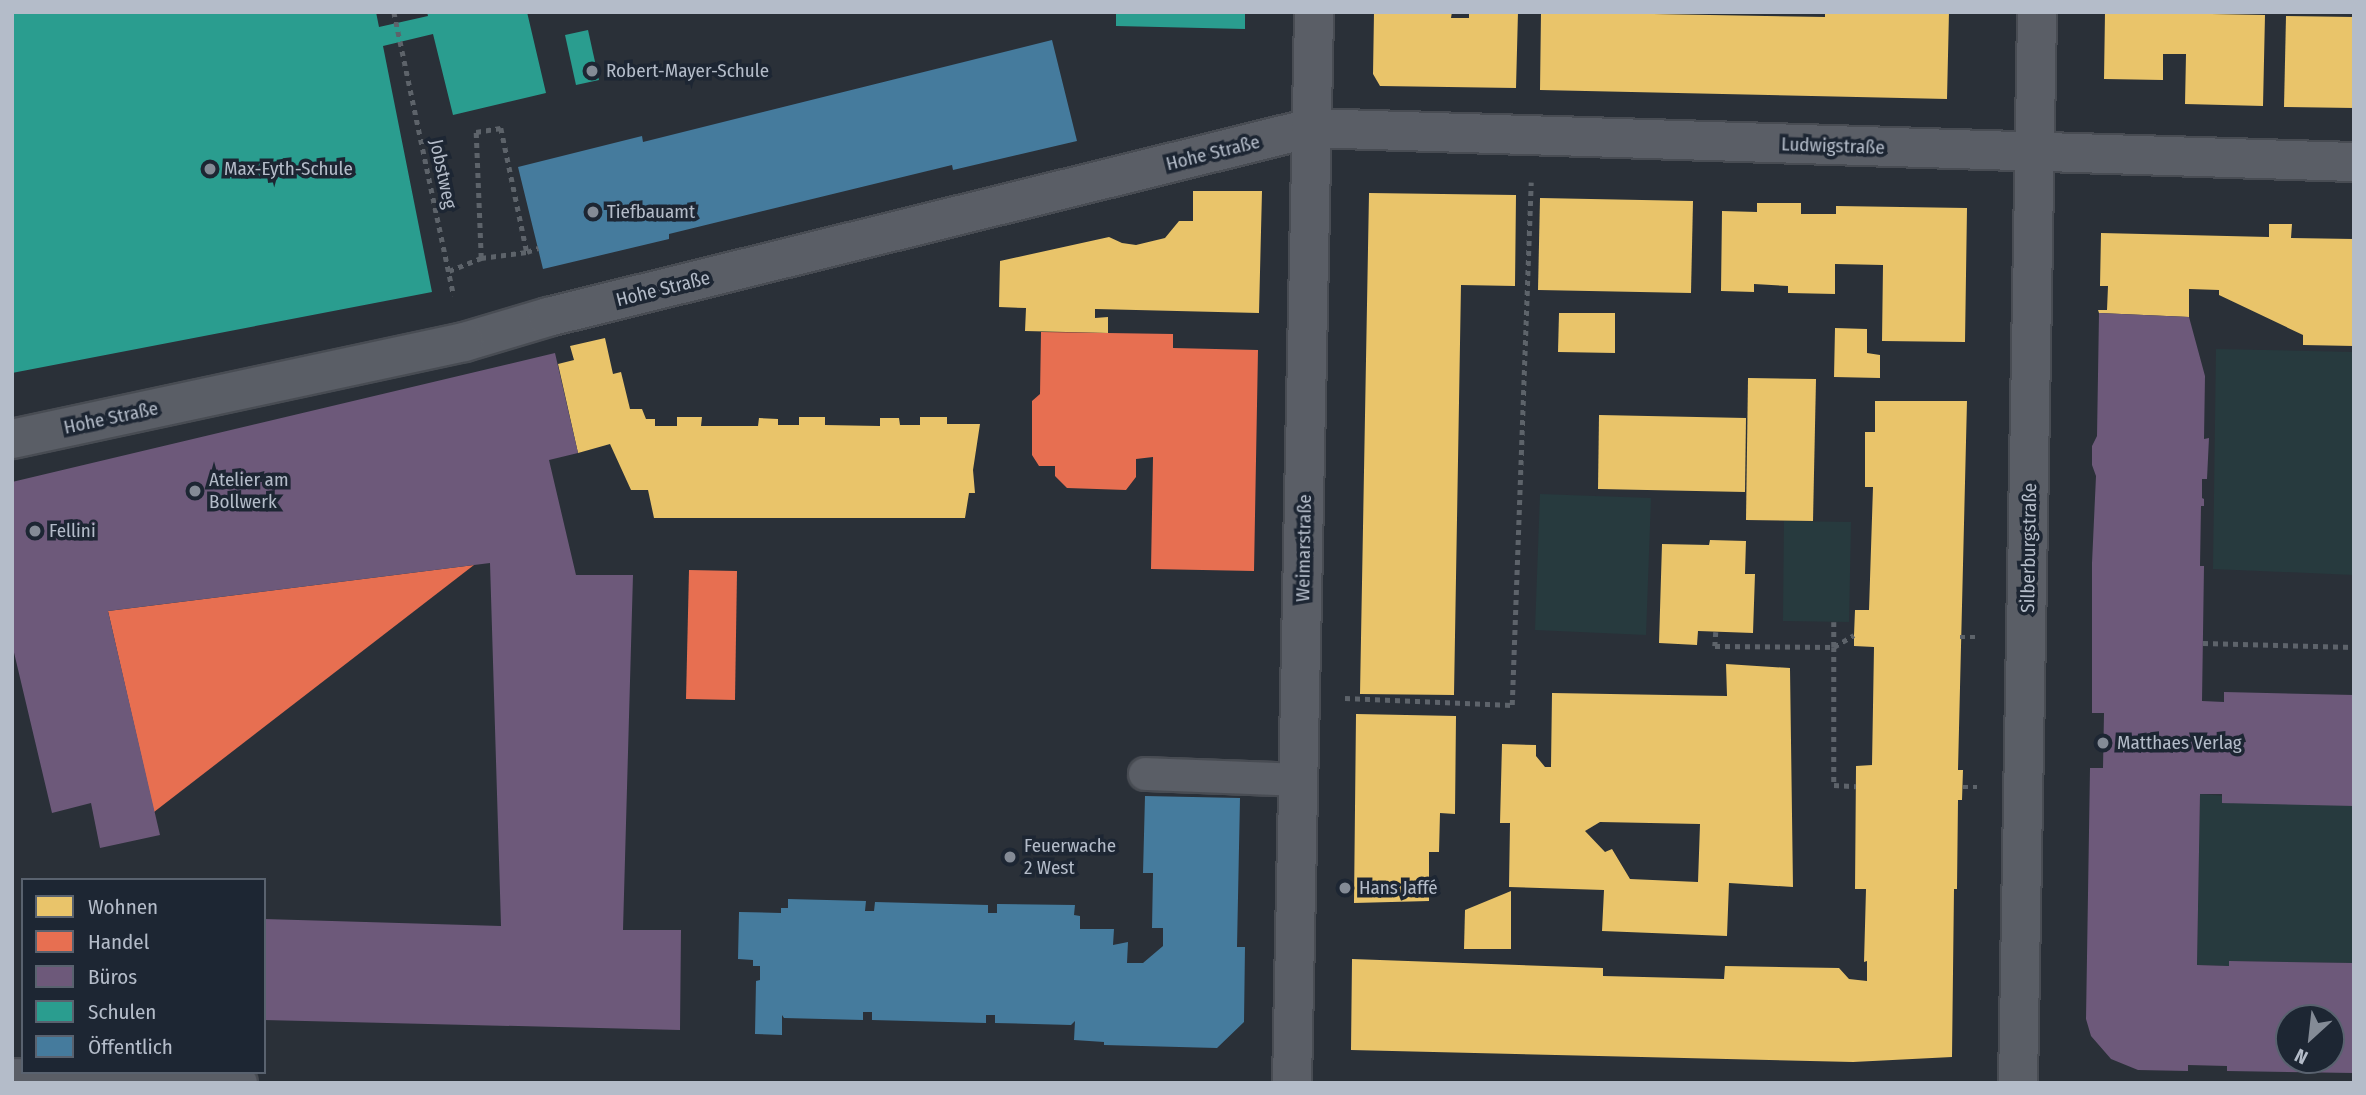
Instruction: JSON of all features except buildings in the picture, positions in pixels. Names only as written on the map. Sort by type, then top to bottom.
[{"type":"street","name":"Weimarstraße","points":[[1292,1083],[1314,12]]},
{"type":"street","name":"Silberburgstraße","points":[[2018,1083],[2037,12]]},
{"type":"street","name":"Ludwigstraße","points":[[1311,128],[2354,162]]},
{"type":"street","name":"Hohe Straße","points":[[12,439],[464,342],[548,317],[1311,128]]},
{"type":"street","points":[[12,1078],[238,1083]]},
{"type":"lane","points":[[1145,774],[1299,779]]},
{"type":"path","name":"Jobstweg","points":[[394,12],[464,342]]},
{"type":"path","points":[[481,258],[475,132],[501,128],[527,252]]},
{"type":"path","points":[[1302,696],[1512,705],[1532,135]]},
{"type":"path","points":[[449,271],[481,258],[538,248]]},
{"type":"path","points":[[1833,622],[1834,786],[1856,786]]},
{"type":"path","points":[[1716,632],[1715,646],[1834,647],[1854,635]]},
{"type":"path","points":[[2203,643],[2354,647]]},
{"type":"green space","points":[[2216,349],[2354,352],[2354,575],[2213,569]]},
{"type":"green space","points":[[1540,494],[1651,498],[1646,635],[1535,630]]},
{"type":"green space","points":[[1784,521],[1851,522],[1849,622],[1783,621]]},
{"type":"green space","points":[[2200,794],[2354,806],[2354,963],[2229,961],[2229,966],[2197,965]]},
{"type":"place","name":"Robert-Mayer-Schule","points":[[592,71]]},
{"type":"place","name":"Max-Eyth-Schule","points":[[210,169]]},
{"type":"place","name":"Tiefbauamt","points":[[593,212]]},
{"type":"place","name":"Atelier am Bollwerk","points":[[195,491]]},
{"type":"place","name":"Fellini","points":[[35,531]]},
{"type":"place","name":"Matthaes Verlag","points":[[2103,743]]},
{"type":"place","name":"Feuerwache 2 West","points":[[1010,857]]},
{"type":"place","name":"Hans Jaffé","points":[[1345,888]]}]
